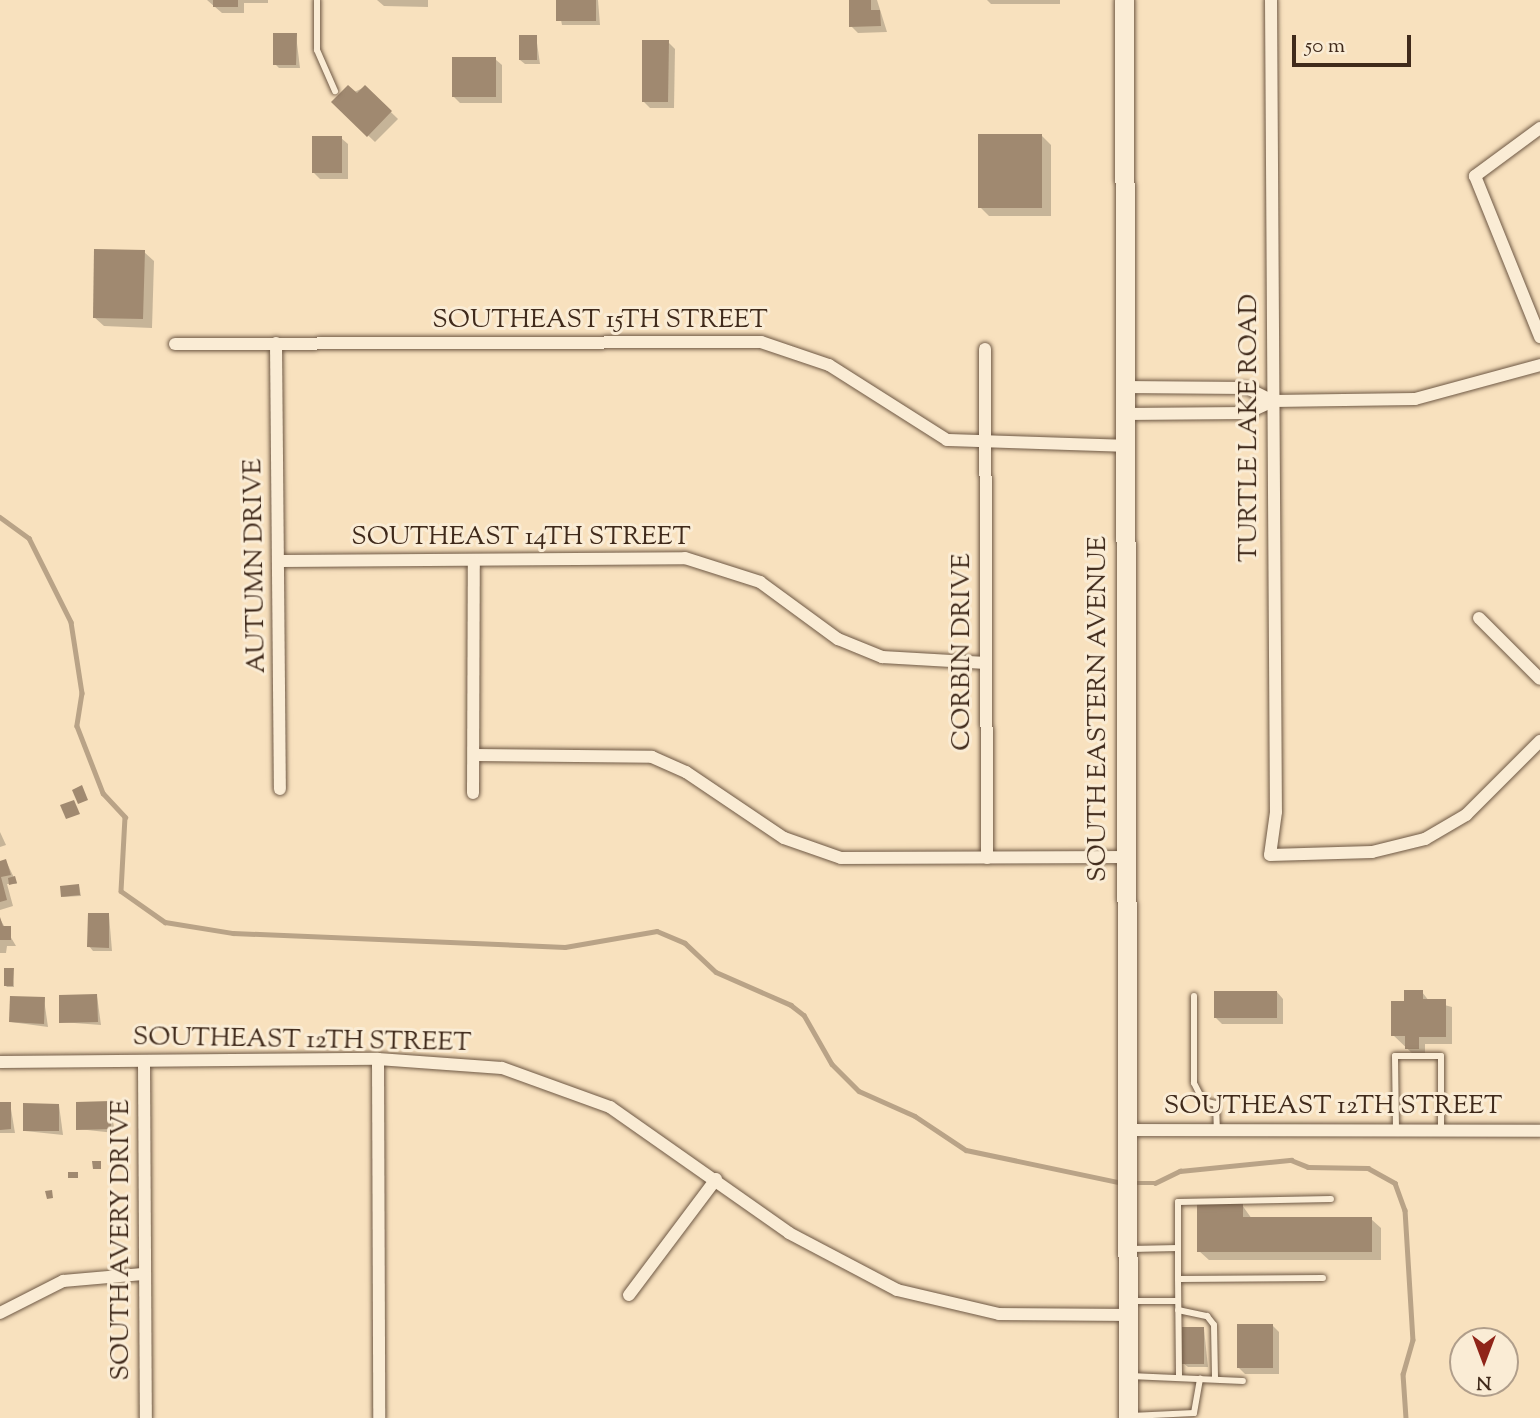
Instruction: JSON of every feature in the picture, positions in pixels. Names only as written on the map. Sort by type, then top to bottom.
[{"type":"main road","name":"SOUTH EASTERN AVENUE","points":[[1124,0],[1128,1417]]},
{"type":"street","name":"TURTLE LAKE ROAD","points":[[1270,0],[1276,812],[1270,855],[1372,852],[1425,839],[1466,814],[1540,741]]},
{"type":"street","points":[[1540,128],[1475,176],[1540,337]]},
{"type":"street","name":"SOUTHEAST 15TH STREET","points":[[175,344],[761,342],[829,365],[934,435],[985,445],[1124,446]]},
{"type":"street","name":"AUTUMN DRIVE","points":[[276,343],[281,561],[280,789]]},
{"type":"street","name":"CORBIN DRIVE","points":[[985,349],[987,858]]},
{"type":"street","points":[[1124,414],[1247,413],[1273,401],[1415,399],[1540,365]]},
{"type":"street","points":[[1123,387],[1247,388],[1273,401]]},
{"type":"street","name":"SOUTHEAST 14TH STREET","points":[[281,561],[702,561],[760,582],[861,650],[901,662],[986,663]]},
{"type":"street","points":[[473,793],[474,561]]},
{"type":"street","points":[[1479,618],[1540,679]]},
{"type":"street","points":[[475,754],[652,757],[820,853],[866,860],[1126,858]]},
{"type":"street","points":[[378,1059],[379,1418]]},
{"type":"street","name":"SOUTHEAST 12TH STREET","points":[[0,1062],[378,1059],[502,1068],[561,1086],[643,1125],[789,1233],[897,1290],[999,1314],[1127,1308]]},
{"type":"street","name":"SOUTH AVERY DRIVE","points":[[144,1062],[143,1274],[146,1418]]},
{"type":"street","name":"SOUTHEAST 12TH STREET","points":[[1126,1130],[1540,1131]]},
{"type":"street","points":[[629,1295],[716,1179]]},
{"type":"street","points":[[0,1313],[63,1281],[143,1274]]},
{"type":"lane","points":[[317,0],[317,50],[335,91]]},
{"type":"lane","points":[[1194,996],[1194,1083],[1203,1101],[1216,1104],[1217,1130]]},
{"type":"lane","points":[[1396,1129],[1395,1056],[1441,1056],[1441,1130]]},
{"type":"lane","points":[[1179,1378],[1178,1202],[1185,1197],[1331,1199]]},
{"type":"lane","points":[[1127,1249],[1178,1248]]},
{"type":"lane","points":[[1178,1279],[1323,1278]]},
{"type":"lane","points":[[1127,1308],[1178,1301]]},
{"type":"lane","points":[[1178,1310],[1207,1316],[1214,1325],[1214,1379]]},
{"type":"lane","points":[[1128,1376],[1243,1381]]},
{"type":"lane","points":[[1128,1417],[1194,1413],[1200,1379]]},
{"type":"building","points":[[213,0],[238,0],[238,7],[213,7]]},
{"type":"building","points":[[556,0],[596,0],[596,21],[556,21]]},
{"type":"building","points":[[849,0],[871,0],[871,10],[880,10],[881,26],[849,27]]},
{"type":"building","points":[[273,33],[297,33],[296,65],[273,65]]},
{"type":"building","points":[[519,35],[537,35],[537,60],[519,60]]},
{"type":"building","points":[[642,40],[669,40],[668,102],[642,102]]},
{"type":"building","points":[[452,57],[496,57],[496,97],[452,97]]},
{"type":"building","points":[[348,85],[357,93],[365,85],[392,111],[367,137],[331,102]]},
{"type":"building","points":[[978,134],[1042,134],[1042,208],[978,208]]},
{"type":"building","points":[[312,136],[342,136],[342,173],[312,173]]},
{"type":"building","points":[[94,249],[145,250],[143,319],[93,318]]},
{"type":"building","points":[[82,785],[88,800],[78,804],[72,790]]},
{"type":"building","points":[[74,800],[80,814],[66,819],[60,805]]},
{"type":"building","points":[[6,859],[11,875],[1,877],[7,900],[0,902],[0,861]]},
{"type":"building","points":[[15,876],[17,883],[9,885],[8,878]]},
{"type":"building","points":[[79,884],[80,895],[61,897],[60,886]]},
{"type":"building","points":[[88,913],[109,913],[109,948],[87,947]]},
{"type":"building","points":[[0,917],[3,926],[11,926],[11,940],[0,940]]},
{"type":"building","points":[[4,968],[14,968],[13,986],[4,986]]},
{"type":"building","points":[[1404,990],[1423,990],[1423,999],[1446,999],[1446,1037],[1419,1037],[1419,1049],[1405,1049],[1405,1036],[1391,1036],[1391,1001],[1404,1001]]},
{"type":"building","points":[[1214,991],[1277,991],[1277,1018],[1214,1018]]},
{"type":"building","points":[[97,994],[98,1022],[59,1023],[59,995]]},
{"type":"building","points":[[10,996],[45,997],[44,1024],[9,1022]]},
{"type":"building","points":[[111,1101],[111,1129],[76,1130],[76,1102]]},
{"type":"building","points":[[0,1102],[11,1102],[11,1129],[0,1130]]},
{"type":"building","points":[[23,1103],[59,1104],[59,1131],[23,1131]]},
{"type":"building","points":[[92,1161],[101,1161],[101,1169],[93,1169]]},
{"type":"building","points":[[68,1172],[78,1172],[78,1178],[68,1178]]},
{"type":"building","points":[[52,1190],[53,1198],[47,1199],[45,1191]]},
{"type":"building","points":[[1197,1203],[1243,1203],[1243,1217],[1372,1217],[1372,1252],[1197,1252]]},
{"type":"building","points":[[1237,1324],[1273,1324],[1273,1368],[1237,1368]]},
{"type":"building","points":[[1182,1327],[1204,1327],[1204,1364],[1182,1364]]},
{"type":"waterway","points":[[0,517],[29,538],[71,622],[82,693],[77,726],[103,793],[125,817],[121,891],[165,922],[233,933],[565,947],[657,931],[685,943],[716,972],[791,1005],[804,1015],[832,1064],[859,1091],[915,1116],[966,1150],[1122,1183]]},
{"type":"waterway","points":[[1134,1183],[1155,1183],[1180,1171],[1291,1160],[1308,1167],[1368,1168],[1395,1183],[1405,1210],[1413,1340],[1403,1374],[1406,1418]]}]
